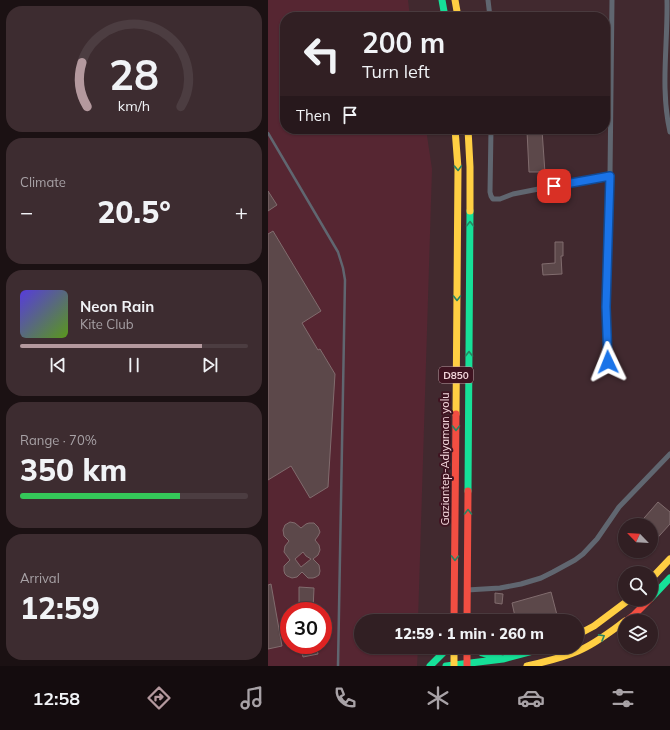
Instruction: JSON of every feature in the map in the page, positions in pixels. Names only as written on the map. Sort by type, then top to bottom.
[{"type":"main road","points":[[442,0],[444,12]]},
{"type":"main road","points":[[455,0],[457,12]]},
{"type":"main road","name":"Gaziantep-Adıyaman yolu","points":[[454,614],[458,168],[455,134]]},
{"type":"main road","name":"Gaziantep-Adıyaman yolu","points":[[467,614],[470,175],[468,134]]},
{"type":"main road","points":[[658,571],[670,558]]},
{"type":"main road","points":[[658,590],[670,578]]},
{"type":"main road","points":[[584,631],[594,626],[621,606]]},
{"type":"main road","points":[[635,614],[642,606]]},
{"type":"main road","points":[[527,666],[578,651],[607,635],[618,626]]},
{"type":"main road","points":[[430,666],[442,654]]},
{"type":"main road","points":[[454,654],[454,665]]},
{"type":"main road","points":[[467,654],[467,665]]},
{"type":"main road","points":[[485,654],[503,660]]},
{"type":"main road","points":[[446,666],[467,665],[503,660],[524,654]]},
{"type":"street","points":[[488,0],[489,12]]},
{"type":"street","points":[[608,362],[606,307],[610,176],[612,0]]},
{"type":"street","points":[[667,0],[665,85],[667,116],[670,132]]},
{"type":"street","points":[[491,134],[490,192],[493,199],[500,199],[512,194],[610,176]]},
{"type":"street","points":[[467,590],[500,588],[521,584],[541,578],[575,560],[597,539],[619,507],[670,454]]},
{"type":"lane","points":[[268,133],[338,252],[345,280],[338,666]]},
{"type":"shaded area","points":[[268,0],[408,0],[409,12],[280,12],[280,134],[427,134],[432,169],[418,614],[354,614],[354,654],[418,654],[417,666],[268,666]]},
{"type":"building","points":[[527,134],[542,134],[547,183],[539,182],[540,172],[529,172]]},
{"type":"building","points":[[268,191],[277,205],[268,211]]},
{"type":"building","points":[[273,231],[321,311],[302,323],[318,350],[320,349],[335,374],[328,487],[310,498],[291,466],[268,480],[268,234]]},
{"type":"building","points":[[555,242],[563,242],[563,256],[561,256],[562,274],[543,275],[542,264],[555,263]]},
{"type":"building","points":[[658,502],[670,512],[670,524],[658,537],[658,518],[644,518]]},
{"type":"building","points":[[290,522],[295,523],[301,528],[306,524],[314,523],[318,527],[320,532],[315,540],[319,545],[320,550],[318,555],[313,559],[319,565],[320,571],[319,575],[316,577],[308,578],[302,572],[297,577],[292,578],[285,574],[284,566],[290,560],[284,552],[285,546],[289,541],[284,536],[283,530],[285,525]],"holes":[[[303,552],[311,559],[301,567],[295,559]]]},
{"type":"building","points":[[271,584],[280,635],[280,646],[268,649],[268,585]]},
{"type":"building","points":[[299,587],[314,588],[313,602],[299,602]]},
{"type":"building","points":[[551,592],[557,614],[514,614],[512,603]]},
{"type":"building","points":[[495,593],[503,594],[502,604],[495,603]]},
{"type":"building","points":[[302,654],[318,654],[303,657]]},
{"type":"traffic: fast","points":[[442,0],[444,12]]},
{"type":"traffic: fast","points":[[468,491],[470,211]]},
{"type":"traffic: fast","points":[[658,591],[670,578]]},
{"type":"traffic: fast","points":[[430,666],[442,654]]},
{"type":"traffic: fast","points":[[486,654],[503,659]]},
{"type":"traffic: fast","points":[[446,666],[503,659],[522,654]]},
{"type":"traffic: slow","points":[[455,0],[457,12]]},
{"type":"traffic: slow","points":[[455,134],[458,168],[456,414]]},
{"type":"traffic: slow","points":[[468,134],[470,211]]},
{"type":"traffic: slow","points":[[658,572],[670,559]]},
{"type":"traffic: slow","points":[[584,631],[594,626],[621,606]]},
{"type":"traffic: slow","points":[[527,666],[559,658],[584,648],[602,638],[618,626]]},
{"type":"traffic: slow","points":[[454,654],[454,666]]},
{"type":"traffic: jam","points":[[454,614],[456,414]]},
{"type":"traffic: jam","points":[[467,614],[468,491]]},
{"type":"traffic: jam","points":[[635,614],[643,606]]},
{"type":"traffic: jam","points":[[467,654],[467,666]]},
{"type":"route","points":[[554,186],[610,176],[606,307],[608,362]]}]
